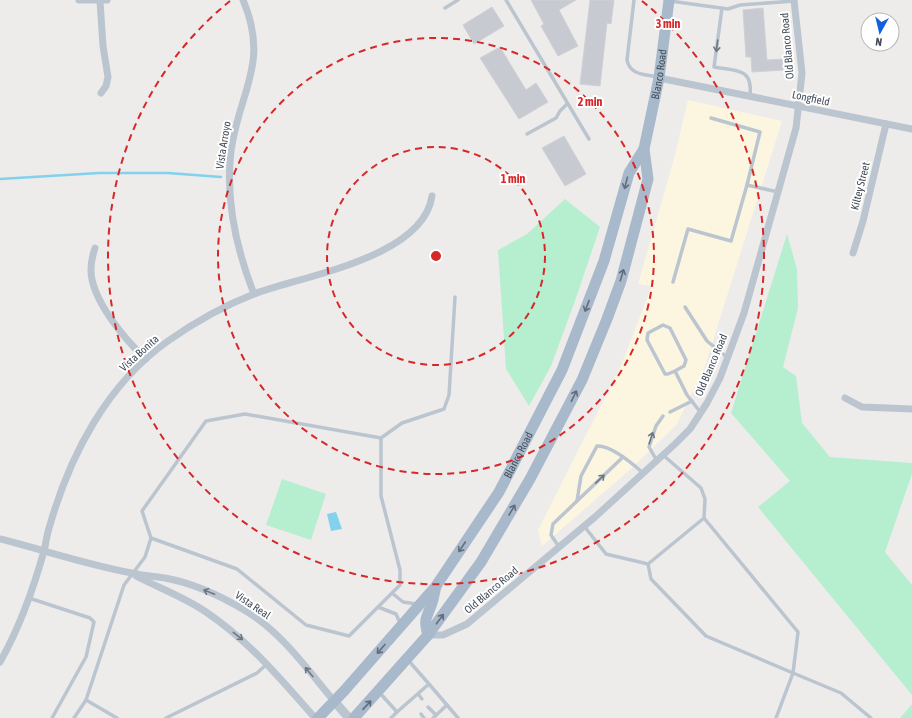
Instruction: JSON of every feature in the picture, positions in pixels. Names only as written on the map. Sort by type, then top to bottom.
[{"type":"main road","name":"Blanco Road","points":[[354,718],[428,635],[481,562],[545,451],[582,380],[607,319],[633,239],[648,178],[644,149],[659,78],[669,0]]},
{"type":"main road","name":"Blanco Road","points":[[316,718],[334,702],[436,586],[499,492],[562,370],[604,261],[629,173],[644,149]]},
{"type":"main road","points":[[428,635],[424,623],[425,616],[432,604],[436,586]]},
{"type":"street","points":[[79,0],[107,0]]},
{"type":"street","points":[[100,0],[103,46],[108,77],[106,86],[101,93]]},
{"type":"street","name":"Vista Arroyo","points":[[243,0],[253,33],[254,57],[250,81],[236,124],[231,150],[230,196],[232,222],[238,248],[254,294]]},
{"type":"street","name":"Old Blanco Road","points":[[428,635],[443,635],[467,624],[584,526],[657,461],[690,429],[701,413],[720,378],[744,313],[796,128],[802,73],[794,0]]},
{"type":"street","name":"Longfield","points":[[659,78],[912,129]]},
{"type":"street","name":"Kiltey Street","points":[[853,253],[863,221],[886,124]]},
{"type":"street","name":"Vista Bonita","points":[[0,662],[13,639],[29,598],[44,550],[49,526],[72,464],[106,404],[130,373],[156,350],[202,318],[254,294],[352,265],[371,257],[405,236],[422,220],[430,207],[432,196]]},
{"type":"street","points":[[94,248],[90,269],[94,285],[101,301],[120,332],[146,358]]},
{"type":"street","points":[[845,398],[862,407],[912,409]]},
{"type":"street","name":"Vista Real","points":[[0,539],[132,574],[165,578],[188,583],[218,596],[246,612],[290,648],[334,702]]},
{"type":"street","name":"Vista Real","points":[[132,574],[206,612],[244,641],[267,663],[316,718]]},
{"type":"street","points":[[334,702],[349,718]]},
{"type":"lane","points":[[445,8],[458,0]]},
{"type":"lane","points":[[506,0],[589,139]]},
{"type":"lane","points":[[634,0],[628,60],[629,68],[634,72],[659,78]]},
{"type":"lane","points":[[669,0],[728,9],[758,2],[794,0]]},
{"type":"lane","points":[[722,8],[714,67],[743,72],[749,78],[751,85],[750,96]]},
{"type":"lane","points":[[527,134],[556,118],[567,104]]},
{"type":"lane","points":[[673,282],[688,229],[731,241],[760,132],[712,118]]},
{"type":"lane","points":[[747,185],[779,192]]},
{"type":"lane","points":[[74,718],[86,700],[124,585],[145,557],[151,538],[142,511],[206,421],[245,414],[381,438],[402,423],[444,409],[449,395],[455,297]]},
{"type":"lane","points":[[685,307],[707,342],[728,358]]},
{"type":"lane","points":[[663,325],[670,328],[686,360],[684,366],[675,371],[665,374],[646,340],[648,333],[663,325]]},
{"type":"lane","points":[[675,371],[692,401],[701,413]]},
{"type":"lane","points":[[670,412],[692,401]]},
{"type":"lane","points":[[657,461],[649,447],[656,426],[663,416]]},
{"type":"lane","points":[[151,538],[237,569],[306,625],[349,636],[400,585],[400,570],[381,496],[381,438]]},
{"type":"lane","points":[[577,501],[581,476],[597,446],[606,447],[634,464],[643,473]]},
{"type":"lane","points":[[663,455],[701,488],[705,499],[704,518],[798,632],[793,673],[776,718]]},
{"type":"lane","points":[[559,547],[551,535],[553,524],[622,457]]},
{"type":"lane","points":[[648,564],[704,518]]},
{"type":"lane","points":[[584,526],[606,554],[648,564]]},
{"type":"lane","points":[[648,564],[651,579],[706,636],[841,693],[871,718]]},
{"type":"lane","points":[[392,593],[403,602],[420,604]]},
{"type":"lane","points":[[29,598],[90,618],[94,622],[86,657],[52,718]]},
{"type":"lane","points":[[378,607],[396,614],[401,626]]},
{"type":"lane","points":[[407,658],[458,718]]},
{"type":"lane","points":[[166,718],[257,673],[267,663]]},
{"type":"lane","points":[[392,718],[429,684]]},
{"type":"lane","points":[[379,691],[397,712]]},
{"type":"lane","points":[[418,694],[422,700]]},
{"type":"lane","points":[[86,700],[117,718]]},
{"type":"lane","points":[[410,701],[414,705]]},
{"type":"lane","points":[[428,707],[434,717],[447,705]]},
{"type":"lane","points":[[402,708],[405,714]]},
{"type":"lane","points":[[421,714],[424,718]]},
{"type":"shaded area","points":[[688,100],[782,121],[705,366],[677,424],[633,467],[542,546],[538,530],[620,368],[652,286],[638,284],[674,159]]},
{"type":"green space","points":[[565,199],[600,227],[551,366],[529,406],[506,369],[498,250],[527,234]]},
{"type":"green space","points":[[787,234],[797,269],[798,308],[783,367],[796,376],[802,423],[830,457],[912,463],[912,474],[885,552],[912,585],[912,695],[758,507],[790,481],[731,413]]},
{"type":"green space","points":[[282,479],[326,494],[311,540],[266,525]]},
{"type":"green space","points":[[912,704],[912,718],[900,718]]},
{"type":"water","points":[[336,512],[342,529],[331,531],[327,514]]},
{"type":"building","points":[[531,0],[576,0],[559,10],[578,46],[558,56],[541,26],[544,24]]},
{"type":"building","points":[[590,0],[614,0],[611,24],[607,23],[600,86],[580,84]]},
{"type":"building","points":[[492,7],[504,26],[474,44],[463,25]]},
{"type":"building","points":[[763,8],[767,60],[784,59],[784,70],[752,72],[751,57],[746,57],[743,10]]},
{"type":"building","points":[[500,47],[526,90],[536,83],[548,102],[519,119],[480,58]]},
{"type":"building","points":[[564,136],[586,174],[565,186],[542,148]]},
{"type":"waterway","points":[[0,179],[99,173],[168,173],[221,177]]}]
